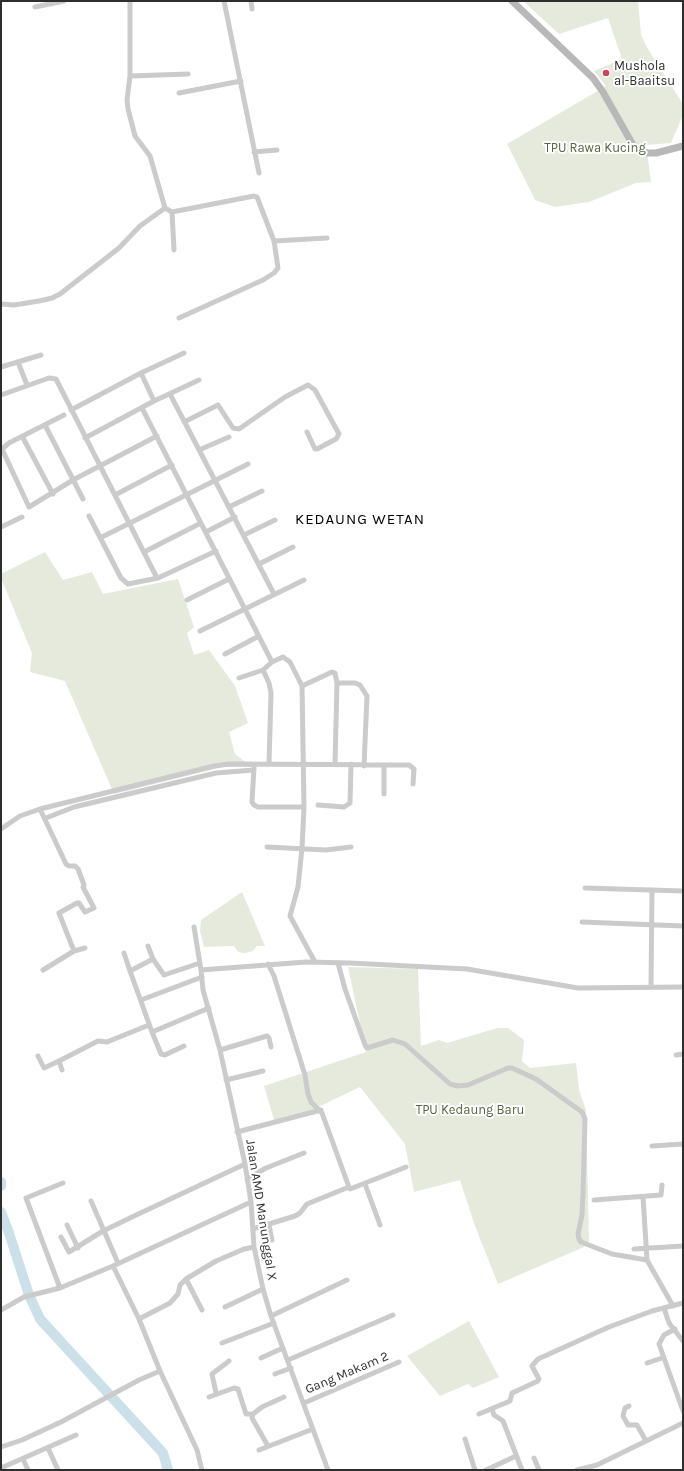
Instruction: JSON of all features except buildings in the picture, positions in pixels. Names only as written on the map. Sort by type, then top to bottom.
[{"type":"street","points":[[35,7],[64,1]]},
{"type":"street","points":[[130,1],[130,76],[127,100],[135,136],[150,156],[165,208],[172,212],[254,196],[257,197],[274,241],[278,268],[274,273],[179,318]]},
{"type":"street","points":[[224,1],[259,173]]},
{"type":"street","points":[[251,1],[252,9]]},
{"type":"street","points":[[512,1],[592,78],[603,92],[633,145],[647,153],[656,154],[683,146]]},
{"type":"street","points":[[130,76],[188,74]]},
{"type":"street","points":[[180,94],[241,81]]},
{"type":"street","points":[[254,152],[277,150]]},
{"type":"street","points":[[1,304],[14,305],[52,298],[60,294],[119,248],[140,226],[165,208]]},
{"type":"street","points":[[172,212],[174,250]]},
{"type":"street","points":[[274,241],[327,238]]},
{"type":"street","points":[[71,410],[141,373],[184,353]]},
{"type":"street","points":[[1,367],[41,355]]},
{"type":"street","points":[[18,362],[27,386]]},
{"type":"street","points":[[141,373],[154,401]]},
{"type":"street","points":[[1,395],[49,378],[56,379],[157,578]]},
{"type":"street","points":[[85,438],[154,401],[199,380]]},
{"type":"street","points":[[184,422],[218,405],[233,428],[239,430],[285,397],[308,385],[315,390],[340,434],[336,439],[315,449],[307,432]]},
{"type":"street","points":[[170,394],[274,594]]},
{"type":"street","points":[[142,408],[272,662]]},
{"type":"street","points":[[64,415],[22,436],[2,449],[28,506],[53,494],[74,480],[157,436]]},
{"type":"street","points":[[45,425],[83,499]]},
{"type":"street","points":[[22,436],[53,494]]},
{"type":"street","points":[[199,450],[228,437]]},
{"type":"street","points":[[100,538],[248,464]]},
{"type":"street","points":[[115,495],[172,465]]},
{"type":"street","points":[[229,507],[262,491]]},
{"type":"street","points":[[89,516],[121,578],[126,583],[157,578],[216,551]]},
{"type":"street","points":[[1,527],[22,517]]},
{"type":"street","points":[[206,532],[235,517]]},
{"type":"street","points":[[244,535],[275,520]]},
{"type":"street","points":[[144,552],[201,523]]},
{"type":"street","points":[[259,564],[293,547]]},
{"type":"street","points":[[187,600],[229,579]]},
{"type":"street","points":[[200,631],[244,608],[304,580]]},
{"type":"street","points":[[225,654],[259,636]]},
{"type":"street","points":[[239,678],[263,670],[272,662],[283,657],[290,662],[302,686],[304,764],[302,848],[298,887],[290,916],[315,962]]},
{"type":"street","points":[[263,670],[269,683],[271,693],[269,764]]},
{"type":"street","points":[[302,686],[332,672],[335,674],[337,683],[335,764]]},
{"type":"street","points":[[337,683],[360,685],[367,696],[364,766]]},
{"type":"street","points":[[254,764],[252,802],[254,805],[258,807],[304,807]]},
{"type":"street","points":[[1,829],[20,816],[40,809],[214,766],[254,764],[352,764],[384,767],[413,766],[413,784]]},
{"type":"street","points":[[318,805],[344,807],[350,803],[352,764]]},
{"type":"street","points":[[384,767],[384,794]]},
{"type":"street","points":[[46,818],[74,807],[216,773],[254,770]]},
{"type":"street","points":[[40,809],[46,818],[66,864],[69,866],[75,866],[78,869],[84,885],[83,887],[94,908],[85,912],[79,903],[77,903],[59,914],[74,951]]},
{"type":"street","points":[[267,847],[326,850],[351,847]]},
{"type":"street","points":[[584,888],[683,891]]},
{"type":"street","points":[[651,986],[652,890]]},
{"type":"street","points":[[582,922],[651,926],[683,926]]},
{"type":"street","name":"Jalan AMD Manunggal X","points":[[194,927],[202,977],[245,1164],[254,1247],[263,1289],[271,1316],[328,1470]]},
{"type":"street","points":[[148,946],[153,959],[164,975],[168,975],[200,963]]},
{"type":"street","points":[[43,970],[74,951],[85,948]]},
{"type":"street","points":[[124,953],[161,1054],[165,1054],[184,1046]]},
{"type":"street","points":[[130,971],[153,959]]},
{"type":"street","points":[[201,970],[268,964],[315,962],[467,969],[576,987],[683,987]]},
{"type":"street","points":[[338,963],[364,1045],[371,1048],[386,1041],[393,1040],[405,1044],[450,1084],[458,1086],[468,1085],[508,1068],[512,1068],[536,1079],[582,1112],[585,1118],[583,1194],[582,1215],[578,1234],[581,1242],[612,1254],[647,1260]]},
{"type":"street","points":[[268,964],[274,976],[305,1075],[308,1094],[311,1102],[321,1110],[349,1187]]},
{"type":"street","points":[[141,1000],[202,977]]},
{"type":"street","points":[[152,1032],[209,1008]]},
{"type":"street","points":[[38,1056],[44,1068],[98,1041],[106,1042],[150,1025]]},
{"type":"street","points":[[220,1050],[267,1036],[271,1046]]},
{"type":"street","points":[[676,1055],[683,1054]]},
{"type":"street","points":[[59,1061],[62,1070]]},
{"type":"street","points":[[226,1080],[262,1071]]},
{"type":"street","points":[[237,1132],[321,1110]]},
{"type":"street","points":[[652,1146],[683,1144]]},
{"type":"street","points":[[247,1179],[270,1166],[304,1153]]},
{"type":"street","points":[[61,1237],[69,1252],[78,1248],[103,1231],[198,1184],[245,1164]]},
{"type":"street","points":[[253,1229],[295,1216],[300,1213],[307,1204],[349,1187],[350,1189],[365,1184],[406,1167]]},
{"type":"street","points":[[60,1288],[26,1198],[63,1183]]},
{"type":"street","points":[[365,1184],[380,1225]]},
{"type":"street","points":[[594,1200],[661,1195],[662,1185]]},
{"type":"street","points":[[643,1197],[647,1260],[673,1306]]},
{"type":"street","points":[[91,1201],[160,1371],[197,1450],[202,1470]]},
{"type":"street","points":[[1,1310],[31,1294],[60,1288],[116,1264],[250,1202]]},
{"type":"street","points":[[67,1225],[78,1248]]},
{"type":"street","points":[[269,1225],[272,1240]]},
{"type":"street","points":[[634,1249],[646,1247],[683,1246]]},
{"type":"street","points":[[139,1319],[170,1303],[178,1294],[180,1285],[186,1279],[216,1261],[244,1249],[254,1247]]},
{"type":"street","points":[[186,1279],[202,1310]]},
{"type":"street","points":[[271,1316],[347,1280]]},
{"type":"street","points":[[225,1307],[263,1289]]},
{"type":"street","points":[[479,1414],[510,1401],[512,1393],[538,1381],[539,1379],[532,1366],[536,1361],[609,1327],[683,1303]]},
{"type":"street","points":[[664,1308],[668,1320],[683,1341]]},
{"type":"street","points":[[288,1360],[392,1315]]},
{"type":"street","points":[[222,1343],[274,1323]]},
{"type":"street","points":[[675,1329],[664,1335],[658,1344],[683,1411]]},
{"type":"street","points":[[261,1358],[283,1348]]},
{"type":"street","points":[[647,1363],[662,1358]]},
{"type":"street","points":[[216,1393],[212,1374],[229,1361]]},
{"type":"street","name":"Gang Makam 2","points":[[304,1403],[399,1362]]},
{"type":"street","points":[[274,1374],[291,1368]]},
{"type":"street","points":[[1,1447],[7,1446],[42,1431],[106,1399],[139,1380],[160,1371]]},
{"type":"street","points":[[209,1397],[216,1393],[234,1388],[238,1389],[246,1414],[253,1414],[262,1407],[284,1397]]},
{"type":"street","points":[[629,1406],[625,1408],[623,1416],[628,1425],[637,1425],[646,1441]]},
{"type":"street","points":[[492,1409],[494,1415],[503,1421],[522,1470]]},
{"type":"street","points":[[253,1414],[252,1418],[268,1446]]},
{"type":"street","points":[[577,1470],[592,1467],[683,1424]]},
{"type":"street","points":[[259,1450],[313,1429]]},
{"type":"street","points":[[1,1468],[76,1435]]},
{"type":"street","points":[[465,1439],[475,1470]]},
{"type":"street","points":[[48,1448],[58,1470]]},
{"type":"street","points":[[486,1470],[516,1456]]},
{"type":"street","points":[[534,1458],[539,1470]]},
{"type":"street","points":[[23,1459],[28,1470]]},
{"type":"green space","name":"TPU Rawa Kucing","points":[[523,1],[638,1],[641,35],[648,49],[683,104],[683,115],[671,143],[646,145],[651,182],[636,183],[589,202],[555,207],[535,200],[507,144],[606,86],[594,71],[622,59],[608,18],[559,34]]},
{"type":"green space","points":[[45,552],[63,580],[92,572],[103,594],[178,579],[194,627],[187,633],[194,655],[209,650],[235,686],[248,723],[229,732],[235,754],[252,767],[223,767],[114,794],[65,681],[30,672],[32,653],[1,578],[1,574]]},
{"type":"green space","points":[[242,892],[265,946],[257,946],[253,951],[245,953],[238,952],[234,946],[204,947],[200,931],[201,920]]},
{"type":"green space","name":"TPU Kedaung Baru","points":[[348,967],[418,969],[421,1046],[439,1040],[447,1043],[497,1028],[508,1028],[524,1040],[522,1061],[530,1068],[576,1063],[579,1090],[586,1110],[589,1241],[584,1247],[498,1284],[475,1226],[460,1180],[414,1192],[405,1144],[360,1087],[312,1110],[274,1120],[264,1086],[366,1052]]},
{"type":"green space","points":[[469,1321],[499,1377],[473,1388],[468,1384],[440,1396],[407,1356]]},
{"type":"waterway","points":[[1,1212],[29,1295],[40,1319],[163,1453],[168,1470]]},
{"type":"place","name":"Mushola al-Baaitsu","points":[[606,73]]},
{"type":"district","name":"KEDAUNG WETAN","points":[[360,520]]}]
